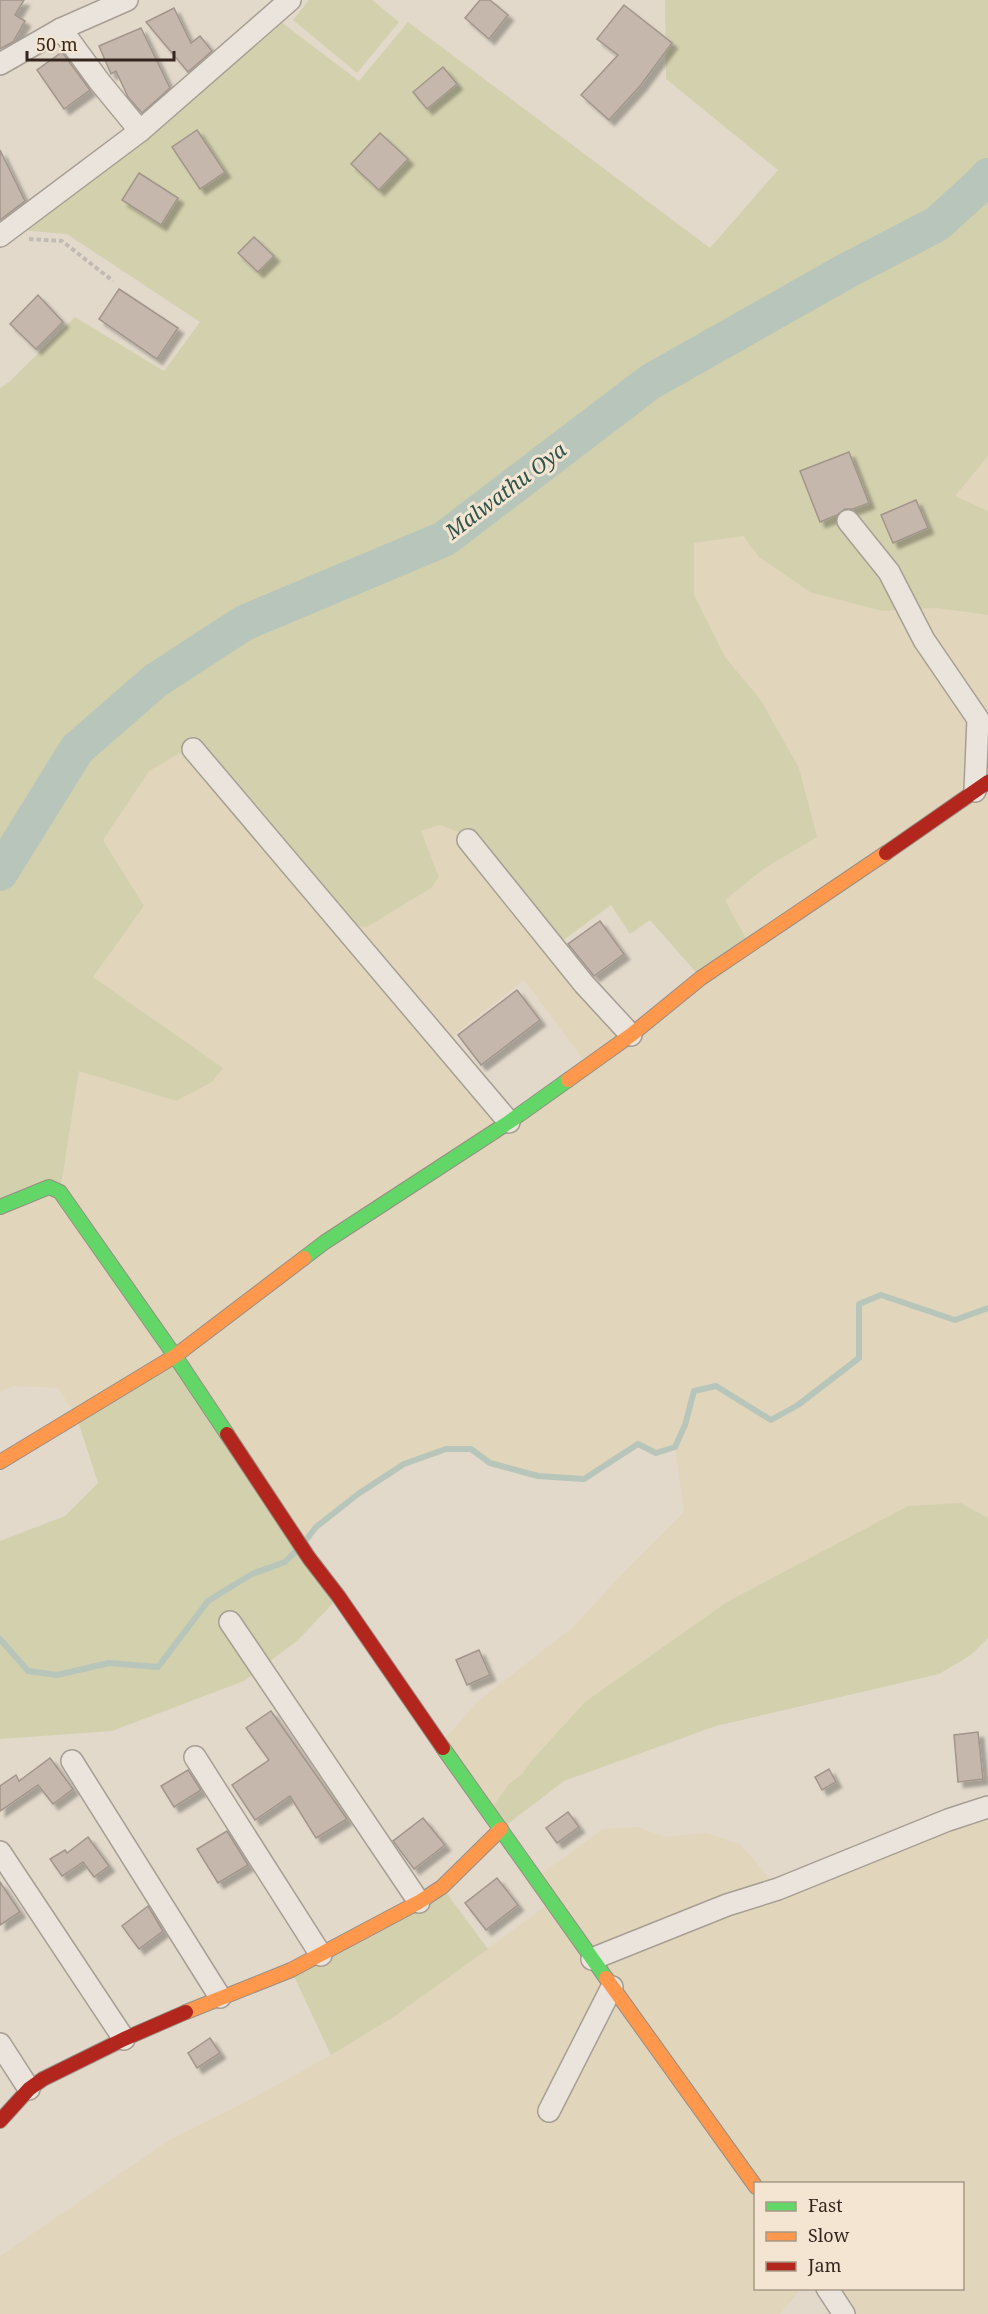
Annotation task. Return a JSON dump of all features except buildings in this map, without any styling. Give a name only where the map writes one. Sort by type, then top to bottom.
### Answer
[{"type":"street","points":[[0,64],[62,29],[127,0]]},
{"type":"street","points":[[10,237],[140,131],[290,0]]},
{"type":"street","points":[[62,29],[99,81],[140,131]]},
{"type":"street","points":[[0,1461],[175,1356],[325,1242],[509,1122],[631,1035],[701,978],[804,910],[982,786],[978,719],[924,640],[889,572],[848,521]]},
{"type":"street","points":[[193,748],[509,1122]]},
{"type":"street","points":[[468,840],[584,984],[631,1035]]},
{"type":"street","points":[[0,1207],[49,1186],[60,1192],[175,1356],[309,1558],[339,1597],[534,1879],[754,2184]]},
{"type":"street","points":[[230,1622],[420,1902]]},
{"type":"street","points":[[195,1757],[321,1955]]},
{"type":"street","points":[[72,1761],[220,1997]]},
{"type":"street","points":[[592,1959],[727,1905],[778,1889],[948,1820],[988,1807]]},
{"type":"street","points":[[0,2121],[29,2089],[44,2079],[124,2039],[220,1997],[291,1970],[420,1902],[442,1887],[501,1829]]},
{"type":"street","points":[[0,1852],[124,2039]]},
{"type":"street","points":[[549,2111],[612,1987]]},
{"type":"street","points":[[0,2044],[29,2089]]},
{"type":"street","points":[[828,2290],[844,2314]]},
{"type":"path","points":[[10,237],[62,241],[113,281]]},
{"type":"shaded area","points":[[309,0],[372,0],[399,22],[357,73],[293,20]]},
{"type":"shaded area","points":[[665,0],[988,0],[988,456],[955,496],[988,511],[988,615],[936,608],[882,611],[810,592],[759,557],[743,536],[694,543],[694,595],[725,657],[760,699],[799,768],[817,837],[765,868],[725,900],[749,944],[701,978],[650,920],[630,934],[611,905],[558,944],[469,836],[440,825],[421,831],[439,877],[431,888],[367,927],[351,926],[214,779],[180,753],[149,771],[103,840],[144,906],[93,977],[223,1068],[212,1082],[176,1101],[79,1071],[60,1192],[0,1207],[0,388],[9,382],[75,317],[164,371],[200,322],[67,234],[19,230],[281,22],[359,81],[408,22],[710,248],[778,170],[666,79]]},
{"type":"shaded area","points":[[988,456],[988,511],[955,496]]},
{"type":"shaded area","points":[[743,536],[759,557],[882,611],[936,608],[988,615],[988,1518],[961,1503],[585,1703],[522,1774],[508,1785],[489,1812],[441,1743],[477,1702],[572,1628],[684,1512],[675,1447],[656,1453],[638,1444],[584,1479],[538,1476],[490,1463],[471,1449],[446,1449],[404,1464],[358,1494],[316,1527],[301,1546],[76,1415],[58,1388],[13,1386],[0,1392],[0,1207],[60,1192],[79,1071],[176,1101],[153,1020],[92,977],[144,906],[103,840],[149,770],[180,753],[214,779],[351,926],[367,927],[431,888],[421,831],[440,825],[469,836],[631,1034],[748,944],[725,900],[765,868],[760,699],[725,657],[694,595],[694,542]],"holes":[[[524,980],[588,1066],[509,1122],[449,1044],[455,1034]]]},
{"type":"shaded area","points":[[175,1356],[339,1597],[298,1640],[244,1681],[112,1731],[0,1739],[0,1541],[65,1516],[98,1483],[76,1415]]},
{"type":"shaded area","points":[[961,1503],[988,1518],[988,1638],[971,1655],[939,1674],[716,1726],[564,1781],[501,1829],[489,1812],[508,1785],[522,1774],[585,1702],[727,1602],[908,1506]]},
{"type":"shaded area","points":[[988,1807],[988,2314],[844,2314],[828,2290],[964,2290],[964,2182],[754,2182],[754,2290],[800,2290],[780,2314],[0,2314],[0,2256],[169,2140],[238,2106],[331,2055],[392,2018],[551,1902],[534,1879],[603,1829],[639,1827],[664,1837],[706,1833],[740,1844],[779,1889]]},
{"type":"shaded area","points":[[442,1887],[488,1949],[392,2018],[331,2055],[291,1970]]},
{"type":"waterway","name":"Malwathu Oya","points":[[0,873],[77,749],[155,681],[244,623],[444,539],[650,382],[848,270],[937,224],[988,176]]},
{"type":"waterway","points":[[306,1540],[316,1527],[358,1494],[404,1464],[446,1449],[471,1449],[490,1463],[538,1476],[584,1479],[638,1444],[656,1453],[675,1447],[685,1425],[694,1391],[716,1386],[771,1420],[798,1405],[859,1358],[859,1304],[881,1295],[955,1320],[988,1308]]},
{"type":"waterway","points":[[0,1639],[28,1671],[57,1675],[109,1663],[158,1667],[208,1601],[252,1574],[285,1562],[295,1552]]},
{"type":"traffic: fast","points":[[304,1258],[509,1122],[568,1080]]},
{"type":"traffic: fast","points":[[0,1207],[49,1187],[60,1192],[227,1434]]},
{"type":"traffic: fast","points":[[443,1748],[606,1978]]},
{"type":"traffic: slow","points":[[568,1080],[631,1035],[701,978],[886,853]]},
{"type":"traffic: slow","points":[[0,1462],[175,1356],[304,1258]]},
{"type":"traffic: slow","points":[[186,2012],[291,1970],[419,1902],[442,1887],[501,1829]]},
{"type":"traffic: slow","points":[[606,1978],[754,2184]]},
{"type":"traffic: jam","points":[[886,853],[988,782]]},
{"type":"traffic: jam","points":[[227,1434],[309,1558],[339,1597],[443,1748]]},
{"type":"traffic: jam","points":[[0,2121],[29,2089],[43,2079],[124,2039],[186,2012]]}]
